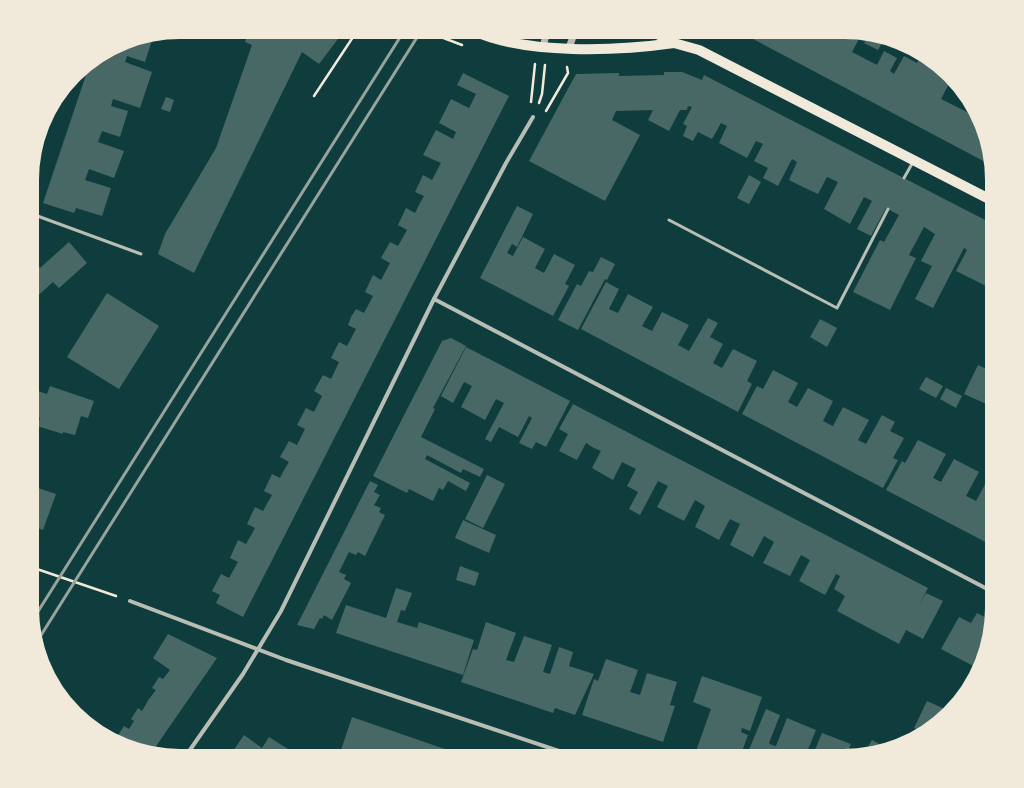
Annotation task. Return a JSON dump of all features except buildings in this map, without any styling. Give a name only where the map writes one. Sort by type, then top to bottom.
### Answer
[{"type":"main road","points":[[494,38],[505,42],[543,47],[568,48],[635,47],[674,42]]},
{"type":"main road","points":[[666,38],[699,50],[986,198]]},
{"type":"street","points":[[543,47],[545,38]]},
{"type":"street","points":[[568,48],[572,38]]},
{"type":"street","points":[[190,750],[243,674],[281,611],[434,299],[506,163],[534,117]]},
{"type":"street","points":[[434,299],[986,588]]},
{"type":"street","points":[[130,601],[286,660],[556,750]]},
{"type":"lane","points":[[904,178],[913,161]]},
{"type":"lane","points":[[669,220],[837,308],[888,209]]},
{"type":"lane","points":[[38,216],[142,254]]},
{"type":"path","points":[[314,96],[352,38]]},
{"type":"path","points":[[444,38],[460,44]]},
{"type":"path","points":[[546,58],[542,94],[534,117],[541,120],[568,73],[567,67]]},
{"type":"path","points":[[530,106],[535,72]]},
{"type":"path","points":[[38,569],[130,601]]},
{"type":"railway","points":[[38,611],[400,38]]},
{"type":"railway","points":[[41,635],[417,38]]}]
